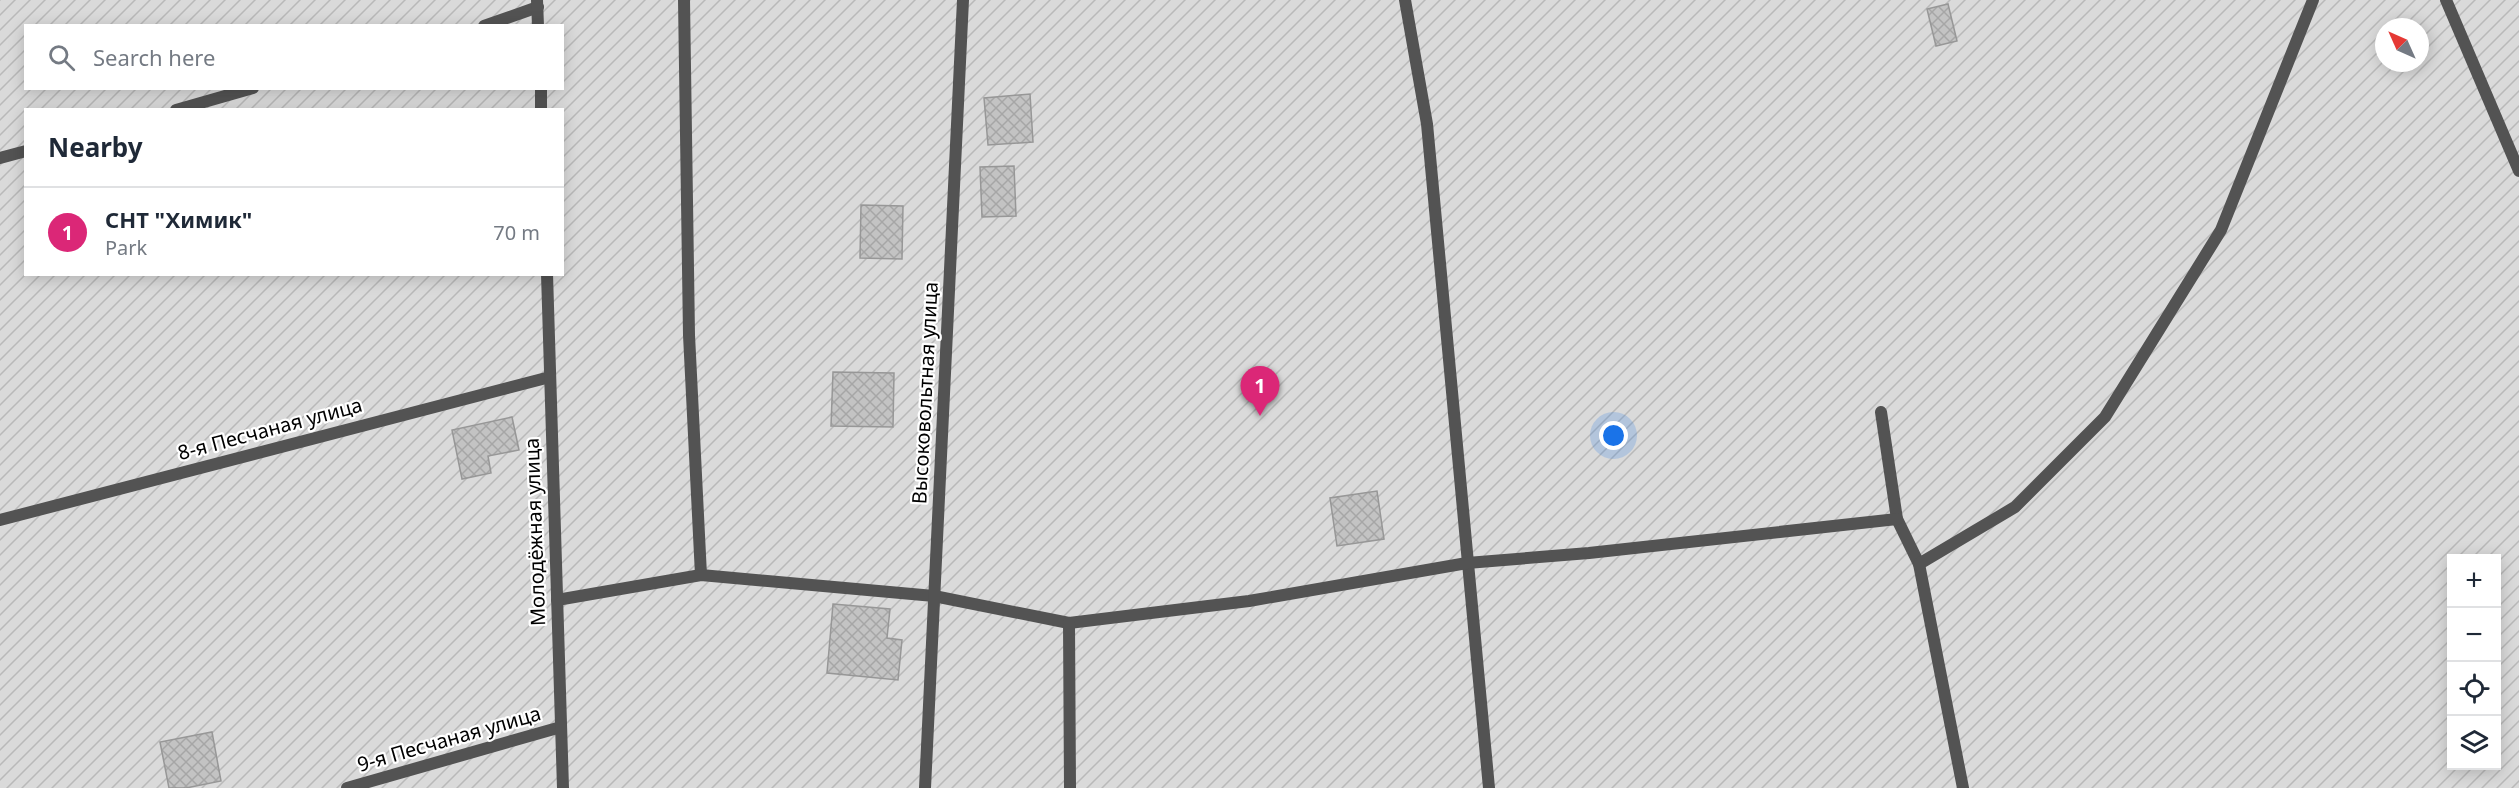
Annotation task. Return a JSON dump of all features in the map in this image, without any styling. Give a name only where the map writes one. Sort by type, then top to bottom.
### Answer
[{"type":"street","points":[[684,0],[689,335],[701,575]]},
{"type":"street","name":"Высоковольтная улица","points":[[925,788],[963,0]]},
{"type":"street","points":[[1405,0],[1427,124],[1489,788]]},
{"type":"street","points":[[1920,564],[2015,507],[2105,417],[2221,230],[2313,0]]},
{"type":"street","points":[[2446,0],[2519,171]]},
{"type":"street","points":[[489,24],[538,4],[538,24]]},
{"type":"street","points":[[183,108],[246,90]]},
{"type":"street","points":[[540,90],[541,108]]},
{"type":"street","points":[[0,158],[24,152]]},
{"type":"street","name":"Молодёжная улица","points":[[547,276],[563,788]]},
{"type":"street","name":"8-я Песчаная улица","points":[[0,520],[550,377]]},
{"type":"street","points":[[1881,412],[1897,519],[1920,564],[1963,788]]},
{"type":"street","points":[[557,600],[701,575],[934,596],[1069,623],[1249,601],[1467,563],[1589,554],[1897,519]]},
{"type":"street","points":[[1069,623],[1070,788]]},
{"type":"street","name":"9-я Песчаная улица","points":[[347,788],[561,727]]},
{"type":"shaded area","points":[[0,0],[2519,0],[2519,788],[0,788]]},
{"type":"building","points":[[1948,4],[1957,41],[1936,46],[1927,9]]},
{"type":"building","points":[[1030,94],[1033,142],[988,145],[984,98]]},
{"type":"building","points":[[1014,166],[1016,216],[982,217],[980,167]]},
{"type":"building","points":[[861,205],[903,206],[902,259],[860,258]]},
{"type":"building","points":[[833,372],[894,373],[893,427],[831,426]]},
{"type":"building","points":[[512,417],[519,450],[488,456],[491,473],[462,479],[452,430]]},
{"type":"building","points":[[1377,491],[1384,539],[1337,546],[1330,498]]},
{"type":"building","points":[[833,604],[890,609],[887,638],[902,640],[898,680],[827,673]]},
{"type":"building","points":[[212,732],[221,781],[186,788],[169,788],[160,742]]},
{"type":"place","name":"СНТ \"Химик\"","points":[[1260,416]]}]
